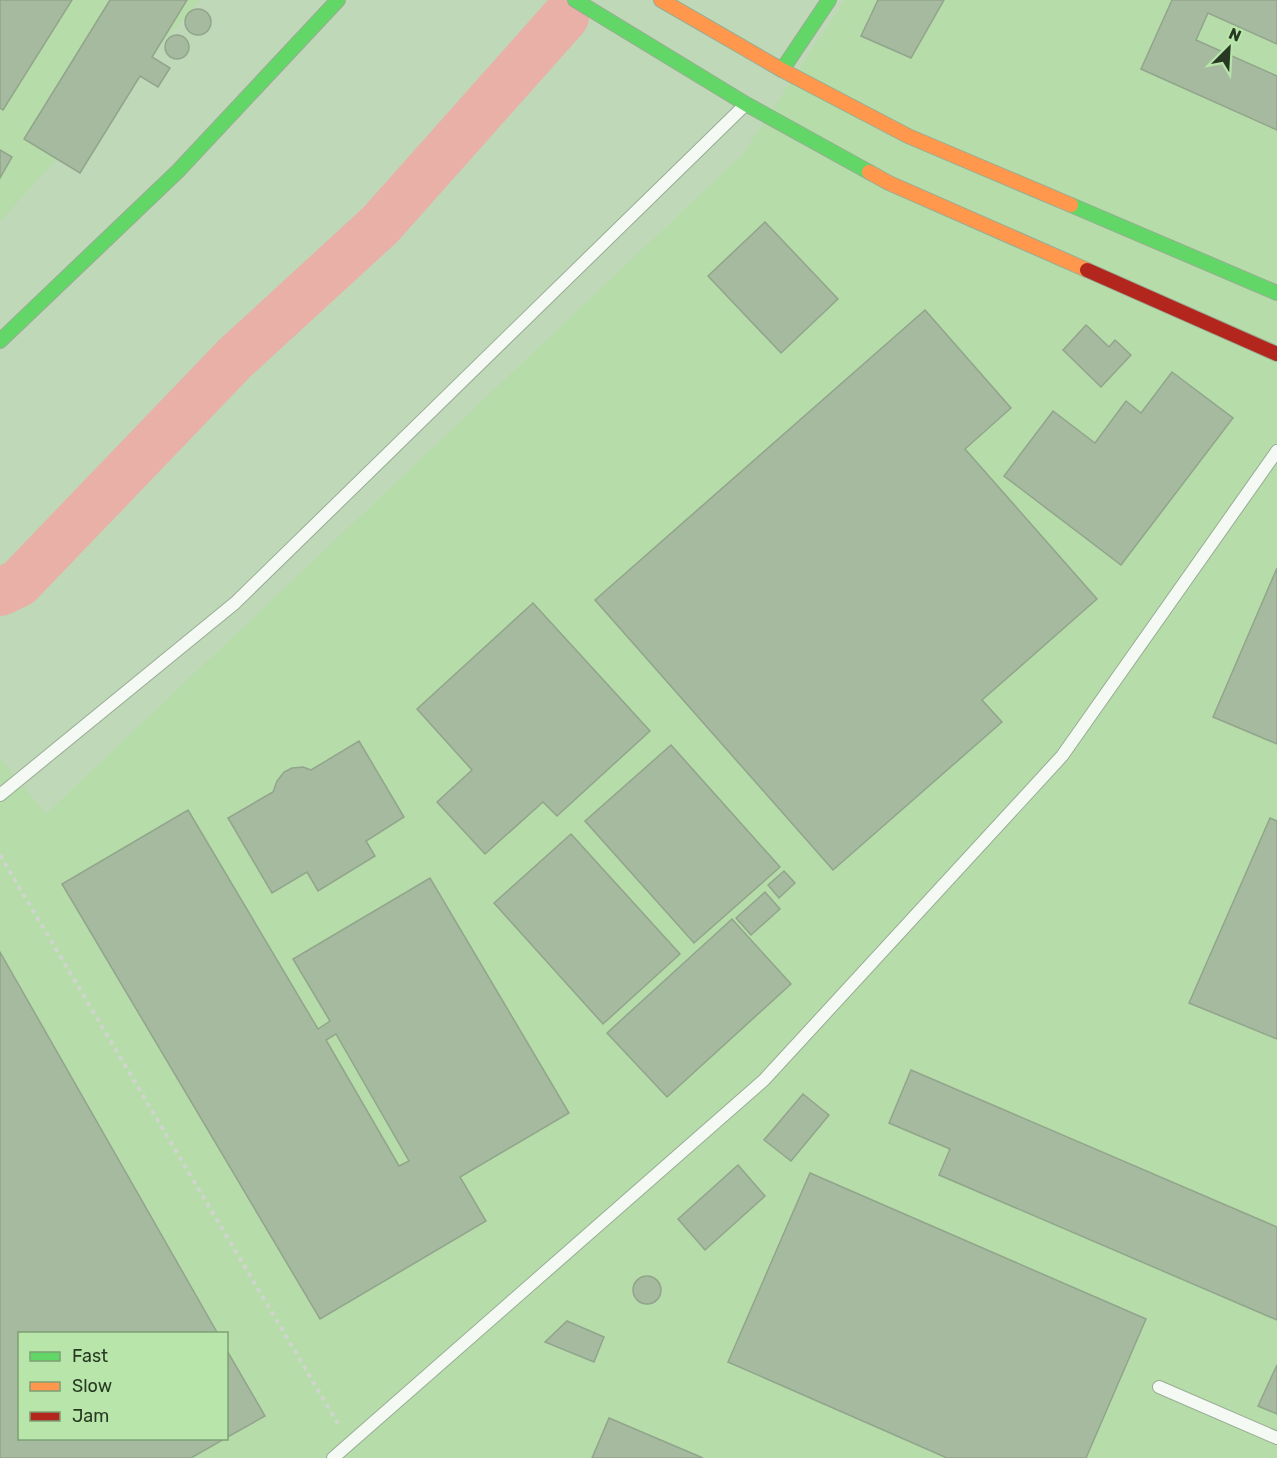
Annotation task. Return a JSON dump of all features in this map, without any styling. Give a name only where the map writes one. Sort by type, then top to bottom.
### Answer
[{"type":"street","points":[[0,341],[178,171],[338,0]]},
{"type":"street","points":[[575,0],[746,104],[889,183],[1277,354]]},
{"type":"street","points":[[660,0],[782,70],[908,136],[1277,293]]},
{"type":"street","points":[[782,70],[830,0]]},
{"type":"lane","points":[[0,795],[235,603],[746,104]]},
{"type":"lane","points":[[333,1458],[764,1080],[1062,756],[1277,451]]},
{"type":"lane","points":[[1159,1387],[1277,1438]]},
{"type":"path","points":[[0,855],[350,1443]]},
{"type":"shaded area","points":[[0,0],[201,0],[0,221]]},
{"type":"shaded area","points":[[845,0],[1277,0],[1277,1458],[0,1458],[0,758],[46,814],[742,155]]},
{"type":"building","points":[[0,0],[72,0],[3,110],[0,108]]},
{"type":"building","points":[[110,0],[187,0],[152,57],[170,68],[158,87],[140,76],[80,173],[24,139]]},
{"type":"building","points":[[878,0],[944,0],[911,58],[861,36]]},
{"type":"building","points":[[1172,0],[1277,0],[1277,44],[1208,13],[1196,40],[1277,76],[1277,130],[1141,69]]},
{"type":"building","points":[[198,9],[207,13],[211,22],[207,31],[198,35],[189,31],[185,22],[189,13]]},
{"type":"building","points":[[177,35],[182,36],[188,42],[188,52],[182,58],[177,59],[172,58],[166,52],[165,47],[166,42],[172,36]]},
{"type":"building","points":[[0,150],[12,157],[0,178]]},
{"type":"building","points":[[765,222],[838,299],[781,353],[708,276]]},
{"type":"building","points":[[925,310],[1011,408],[965,449],[1097,599],[982,700],[1002,722],[833,870],[595,600]]},
{"type":"building","points":[[1086,325],[1109,347],[1115,340],[1131,355],[1101,387],[1063,350]]},
{"type":"building","points":[[1172,372],[1233,418],[1121,565],[1004,476],[1053,411],[1095,443],[1126,401],[1141,413]]},
{"type":"building","points":[[1277,568],[1277,744],[1213,717]]},
{"type":"building","points":[[533,603],[650,731],[557,816],[543,802],[485,854],[437,802],[472,770],[417,709]]},
{"type":"building","points":[[359,741],[404,817],[366,841],[375,856],[318,891],[307,872],[272,893],[228,818],[273,792],[284,772],[292,768],[303,767],[311,770]]},
{"type":"building","points":[[671,745],[780,867],[694,943],[585,821]]},
{"type":"building","points":[[188,810],[318,1029],[330,1021],[293,959],[430,878],[569,1113],[460,1177],[486,1221],[320,1319],[62,884]],"holes":[[[336,1034],[409,1161],[399,1166],[326,1040]]]},
{"type":"building","points":[[1270,818],[1277,821],[1277,1039],[1189,1003]]},
{"type":"building","points":[[571,834],[680,954],[603,1024],[494,903]]},
{"type":"building","points":[[784,871],[795,883],[779,898],[768,885]]},
{"type":"building","points":[[765,892],[780,909],[751,935],[736,918]]},
{"type":"building","points":[[732,919],[791,984],[667,1097],[607,1033]]},
{"type":"building","points":[[0,952],[217,1332],[18,1332],[18,1440],[222,1440],[191,1458],[0,1458]]},
{"type":"building","points":[[911,1070],[1277,1227],[1277,1320],[939,1175],[950,1149],[889,1123]]},
{"type":"building","points":[[803,1094],[829,1115],[791,1161],[764,1140]]},
{"type":"building","points":[[738,1165],[765,1196],[705,1250],[678,1219]]},
{"type":"building","points":[[810,1173],[1146,1319],[1086,1458],[947,1458],[728,1362]]},
{"type":"building","points":[[647,1276],[657,1280],[661,1290],[657,1300],[647,1304],[637,1300],[633,1290],[637,1280]]},
{"type":"building","points":[[567,1321],[604,1337],[594,1362],[545,1342]]},
{"type":"building","points":[[228,1352],[265,1416],[228,1437]]},
{"type":"building","points":[[1277,1365],[1277,1414],[1258,1406]]},
{"type":"building","points":[[609,1418],[703,1458],[592,1458]]},
{"type":"waterway","points":[[0,592],[19,583],[235,358],[380,225],[565,17]]},
{"type":"traffic: fast","points":[[0,341],[178,171],[338,0]]},
{"type":"traffic: fast","points":[[575,0],[746,104],[869,172]]},
{"type":"traffic: fast","points":[[782,70],[829,0]]},
{"type":"traffic: fast","points":[[1071,205],[1277,293]]},
{"type":"traffic: slow","points":[[661,0],[782,70],[908,136],[1071,205]]},
{"type":"traffic: slow","points":[[869,172],[889,183],[1087,270]]},
{"type":"traffic: jam","points":[[1087,270],[1277,354]]}]
